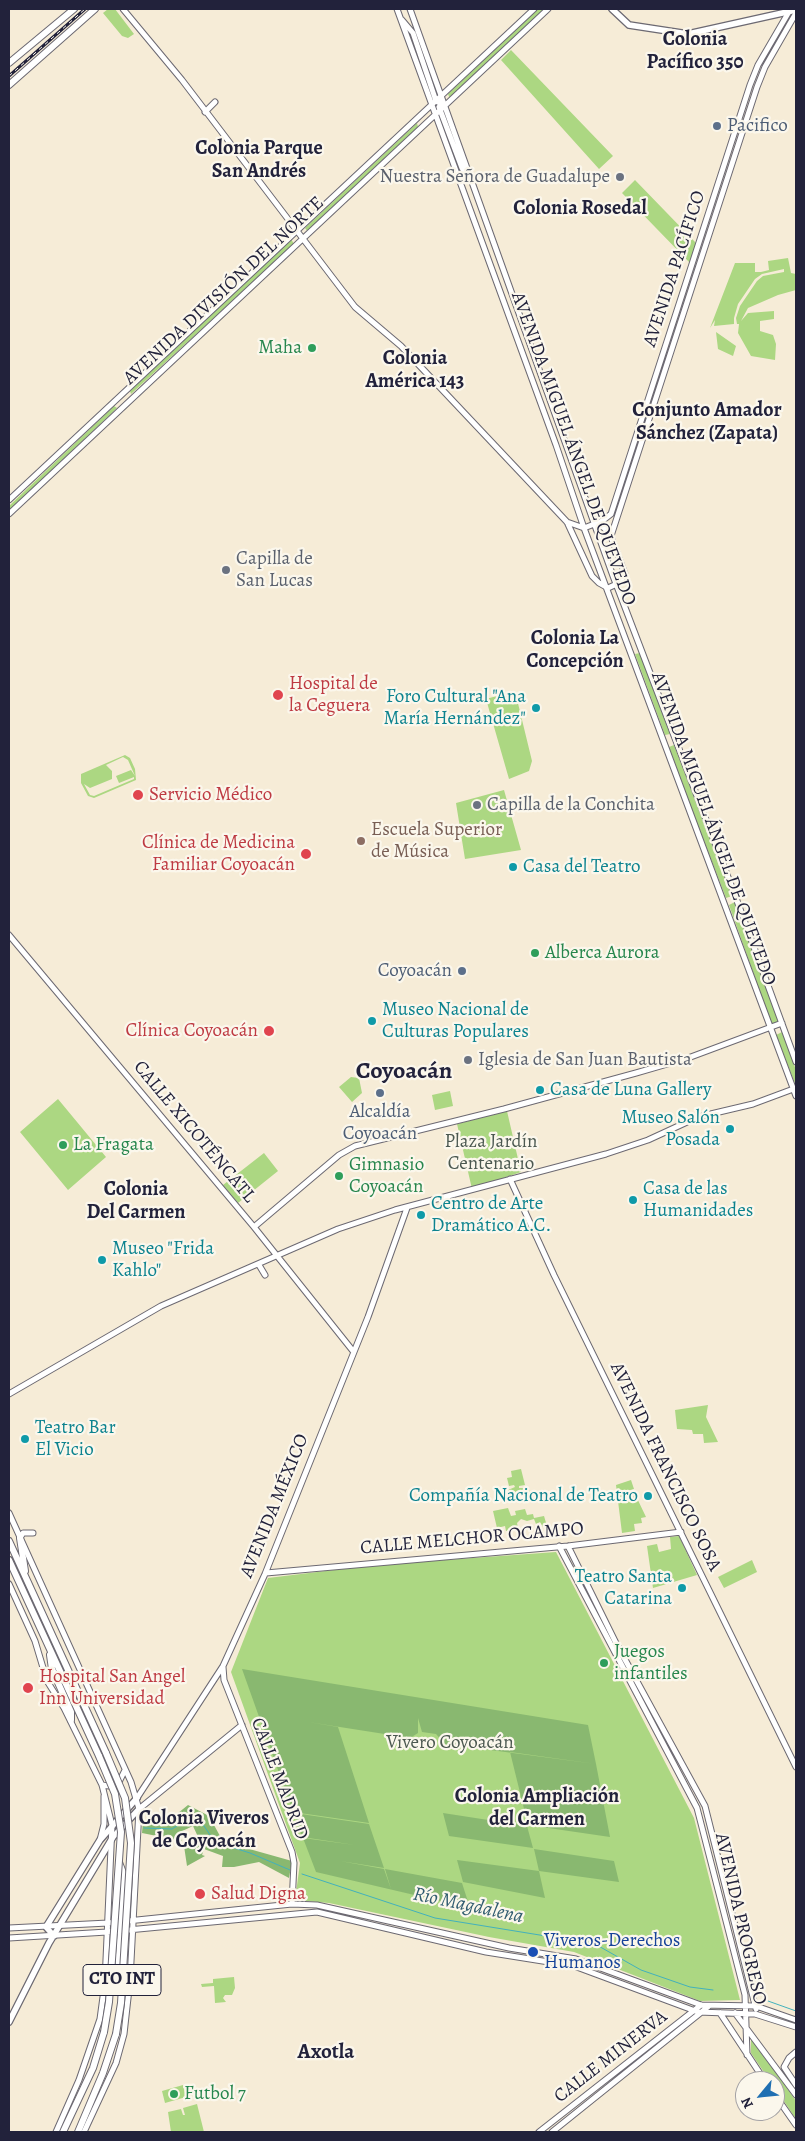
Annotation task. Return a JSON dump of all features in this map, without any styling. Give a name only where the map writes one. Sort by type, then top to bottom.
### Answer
[{"type":"highway","points":[[9,63],[62,17],[74,9]]},
{"type":"highway","points":[[9,85],[95,9]]},
{"type":"highway","points":[[20,1538],[28,1582]]},
{"type":"highway","name":"CTO INT","points":[[9,1541],[106,1753],[122,1791],[130,1821],[131,1856],[123,1927],[104,2032],[93,2068],[63,2132]]},
{"type":"highway","name":"CTO INT","points":[[9,1560],[99,1756],[115,1794],[120,1823],[123,1927],[121,2003],[116,2034],[103,2073],[78,2132]]},
{"type":"highway","points":[[48,1647],[52,1669],[72,1712],[71,1720]]},
{"type":"main road","points":[[612,9],[623,21],[634,26],[688,34],[789,11],[796,12]]},
{"type":"main road","points":[[54,1936],[46,1926],[100,1840],[137,1798]]},
{"type":"main road","points":[[9,2022],[59,1926],[113,1837],[139,1809]]},
{"type":"street","points":[[62,17],[68,9]]},
{"type":"street","points":[[124,9],[206,112],[355,307],[401,346],[567,522],[578,542],[592,576],[608,588],[616,585]]},
{"type":"street","name":"AVENIDA MIGUEL ÁNGEL DE QUEVEDO","points":[[397,9],[556,444],[584,528],[608,588],[770,1028],[795,1089],[796,1096]]},
{"type":"street","name":"AVENIDA MIGUEL ÁNGEL DE QUEVEDO","points":[[410,9],[594,525],[796,1062]]},
{"type":"street","name":"AVENIDA DIVISIÓN DEL NORTE","points":[[9,500],[534,9]]},
{"type":"street","name":"AVENIDA DIVISIÓN DEL NORTE","points":[[9,514],[126,402],[303,240],[548,9]]},
{"type":"street","name":"AVENIDA PACÍFICO","points":[[584,528],[594,525],[611,514],[758,65],[789,11]]},
{"type":"street","name":"AVENIDA PACÍFICO","points":[[611,536],[749,111],[765,67],[796,12]]},
{"type":"street","points":[[400,18],[413,33],[436,101],[445,106]]},
{"type":"street","points":[[206,112],[215,102]]},
{"type":"street","points":[[432,105],[437,106],[440,110],[463,170],[473,184]]},
{"type":"street","points":[[743,108],[749,111]]},
{"type":"street","points":[[582,522],[592,518]]},
{"type":"street","points":[[567,522],[584,528],[580,533],[578,542]]},
{"type":"street","name":"AVENIDA MIGUEL ÁNGEL DE QUEVEDO","points":[[594,525],[605,528],[611,536],[625,574],[616,585]]},
{"type":"street","name":"CALLE XICOTÉNCATL","points":[[9,935],[254,1227],[276,1257],[353,1351]]},
{"type":"street","points":[[254,1227],[339,1155],[355,1146],[395,1134],[496,1112],[620,1078],[688,1058],[782,1023]]},
{"type":"street","points":[[9,1394],[161,1306],[338,1229],[510,1179],[606,1154],[648,1140],[698,1117],[753,1104],[795,1089]]},
{"type":"street","name":"AVENIDA FRANCISCO SOSA","points":[[510,1179],[554,1275],[796,1767]]},
{"type":"street","name":"AVENIDA MÉXICO","points":[[137,1798],[223,1666],[266,1574],[410,1207]]},
{"type":"street","points":[[259,1264],[265,1275]]},
{"type":"street","name":"CTO INT","points":[[9,1513],[125,1769],[137,1798],[139,1809],[133,1921],[123,1927],[129,1986],[124,2034],[120,2050],[84,2132]]},
{"type":"street","name":"CALLE MELCHOR OCAMPO","points":[[266,1574],[568,1546],[681,1532]]},
{"type":"street","points":[[20,1538],[24,1533],[33,1533]]},
{"type":"street","name":"AVENIDA PROGRESO","points":[[557,1546],[689,1793],[701,1819],[747,2005],[747,2054]]},
{"type":"street","name":"AVENIDA PROGRESO","points":[[568,1546],[616,1643],[705,1806],[756,2006],[755,2014]]},
{"type":"street","name":"CTO INT","points":[[9,1584],[35,1641],[48,1681],[71,1720],[103,1787],[113,1837],[105,1982],[100,2019],[94,2039],[56,2132]]},
{"type":"street","name":"CALLE MADRID","points":[[223,1666],[224,1680],[294,1862],[292,1904]]},
{"type":"street","points":[[139,1809],[242,1725]]},
{"type":"street","points":[[100,1840],[104,1824],[103,1787],[119,1782],[124,1777],[125,1769]]},
{"type":"street","points":[[689,1793],[695,1788]]},
{"type":"street","points":[[112,1857],[119,1861],[124,1872],[123,1927],[117,1977]]},
{"type":"street","points":[[722,1902],[729,1900]]},
{"type":"street","points":[[9,1938],[108,1932],[133,1921],[292,1904],[317,1905],[509,1948],[576,1959],[702,2005],[756,2006],[796,2020]]},
{"type":"street","points":[[9,1928],[108,1923],[123,1927],[317,1912],[486,1952],[574,1966],[694,2011],[703,2013],[735,2012],[755,2014],[796,2027]]},
{"type":"street","points":[[390,1930],[391,1922]]},
{"type":"street","points":[[105,1982],[117,1977],[124,1980],[129,1986]]},
{"type":"street","name":"CALLE MINERVA","points":[[539,2132],[702,2005]]},
{"type":"street","name":"CALLE MINERVA","points":[[552,2132],[703,2013],[709,2006]]},
{"type":"street","points":[[735,2012],[796,2095]]},
{"type":"street","points":[[720,2013],[759,2071]]},
{"type":"street","points":[[671,2028],[676,2030],[676,2034]]},
{"type":"street","points":[[796,2052],[789,2058],[784,2067],[796,2085]]},
{"type":"street","points":[[785,2109],[796,2125]]},
{"type":"green space","points":[[108,9],[115,9],[134,34],[128,38],[122,36],[103,13]]},
{"type":"green space","points":[[538,9],[545,9],[450,99],[448,94]]},
{"type":"green space","points":[[511,50],[613,156],[599,169],[501,60]]},
{"type":"green space","points":[[417,123],[418,127],[308,232],[305,228]]},
{"type":"green space","points":[[635,180],[696,243],[690,263],[622,193]]},
{"type":"green space","points":[[291,239],[294,244],[131,394],[130,391]]},
{"type":"green space","points":[[788,258],[791,273],[796,274],[796,290],[778,295],[748,308],[741,321],[748,313],[774,311],[774,319],[760,321],[760,331],[773,335],[776,344],[775,360],[751,356],[738,333],[739,324],[737,324],[736,318],[740,306],[757,281],[763,276],[784,272],[784,269],[762,274],[755,279],[738,304],[734,324],[714,326],[715,320],[710,328],[735,263],[755,263],[755,272],[761,272],[769,270],[768,261]]},
{"type":"green space","points":[[716,332],[736,346],[733,356],[718,349]]},
{"type":"green space","points":[[114,406],[117,408],[9,511],[9,506]]},
{"type":"green space","points":[[640,653],[670,734],[665,735],[635,654]]},
{"type":"green space","points":[[515,691],[532,761],[529,771],[509,779],[486,699]]},
{"type":"green space","points":[[674,745],[732,896],[726,898],[699,828],[669,747]]},
{"type":"green space","points":[[125,755],[130,758],[135,769],[136,780],[94,798],[88,796],[81,783],[81,774]],"holes":[[[123,757],[128,760],[135,776],[131,770],[116,776],[119,783],[134,777],[134,779],[94,796],[90,795],[84,784],[90,788],[112,779],[112,771],[106,765]]]},
{"type":"green space","points":[[504,790],[521,850],[465,859],[456,803]]},
{"type":"green space","points":[[735,902],[779,1022],[772,1025],[729,905]]},
{"type":"green space","points":[[782,1032],[796,1070],[796,1086],[776,1035]]},
{"type":"green space","points":[[351,1077],[359,1078],[362,1093],[352,1102],[339,1087]]},
{"type":"green space","points":[[450,1091],[453,1106],[435,1110],[432,1095]]},
{"type":"green space","name":"La Fragata","points":[[58,1099],[106,1157],[68,1190],[20,1132]]},
{"type":"green space","name":"Plaza Jardín Centenario","points":[[507,1111],[521,1172],[472,1189],[457,1124]]},
{"type":"green space","points":[[264,1153],[278,1171],[238,1203],[223,1185]]},
{"type":"green space","points":[[708,1405],[706,1417],[718,1442],[704,1443],[703,1434],[693,1434],[692,1430],[677,1429],[675,1410]]},
{"type":"green space","points":[[521,1469],[525,1485],[519,1486],[519,1488],[523,1488],[524,1491],[529,1490],[530,1493],[510,1498],[508,1490],[515,1487],[514,1485],[509,1486],[507,1478],[512,1477],[511,1471]]},
{"type":"green space","points":[[631,1480],[634,1489],[623,1492],[624,1496],[635,1494],[646,1517],[641,1518],[642,1523],[634,1524],[635,1531],[622,1533],[616,1485]]},
{"type":"green space","points":[[508,1508],[511,1516],[516,1515],[515,1511],[525,1509],[527,1515],[533,1514],[534,1518],[544,1516],[547,1526],[543,1527],[540,1522],[536,1524],[534,1519],[527,1521],[521,1519],[517,1523],[518,1528],[506,1531],[505,1526],[497,1528],[493,1511]]},
{"type":"green space","points":[[679,1536],[697,1575],[653,1588],[647,1546],[657,1544],[659,1552],[671,1549],[670,1537]]},
{"type":"green space","name":"Vivero Coyoacán","points":[[556,1552],[694,1818],[740,2000],[700,2001],[574,1952],[489,1937],[329,1903],[295,1900],[300,1863],[231,1672],[268,1578],[375,1565]]},
{"type":"green space","points":[[752,1560],[757,1572],[724,1588],[718,1577]]},
{"type":"green space","points":[[242,1669],[588,1725],[596,1764],[445,1744],[436,1734],[422,1732],[418,1718],[418,1733],[410,1738],[308,1722],[338,1727],[369,1823],[293,1812]]},
{"type":"green space","points":[[510,1752],[596,1764],[610,1837],[528,1825]]},
{"type":"green space","points":[[188,1805],[209,1816],[220,1836],[228,1843],[292,1861],[289,1878],[259,1862],[234,1867],[222,1867],[223,1856],[204,1849],[202,1855],[205,1856],[187,1866],[184,1846],[199,1839],[193,1826],[178,1833],[182,1841],[142,1833],[143,1821],[167,1822]]},
{"type":"green space","points":[[294,1813],[369,1824],[384,1868],[340,1861],[384,1869],[391,1889],[385,1869],[462,1883],[470,1908],[316,1872],[303,1838],[355,1845],[302,1837]]},
{"type":"green space","points":[[443,1813],[527,1826],[533,1848],[449,1836]]},
{"type":"green space","points":[[534,1849],[614,1861],[619,1882],[539,1871]]},
{"type":"green space","points":[[457,1860],[539,1871],[545,1898],[463,1882]]},
{"type":"green space","points":[[234,1977],[235,1988],[232,1995],[225,1995],[223,1998],[226,2002],[215,2003],[214,1986],[202,1987],[201,1984],[213,1983],[213,1979]]},
{"type":"green space","points":[[751,2037],[775,2071],[763,2071],[751,2053]]},
{"type":"green space","name":"Futbol 7","points":[[183,2085],[186,2097],[165,2103],[162,2091]]},
{"type":"green space","points":[[785,2085],[796,2101],[796,2119],[785,2103]]},
{"type":"green space","points":[[197,2104],[204,2132],[171,2132],[168,2112],[181,2109],[183,2115],[185,2115],[183,2108]]},
{"type":"waterway","name":"Río Magdalena","points":[[144,1828],[172,1829],[188,1819],[194,1818],[204,1826],[215,1842],[250,1853],[290,1870]]},
{"type":"waterway","name":"Río Magdalena","points":[[302,1874],[435,1918],[595,1944],[641,1970],[690,1987],[713,1990]]},
{"type":"waterway","name":"Río Magdalena","points":[[768,2001],[796,2011]]},
{"type":"railway","points":[[9,76],[85,9]]},
{"type":"place","name":"Pacifico","points":[[717,126]]},
{"type":"place","name":"Nuestra Señora de Guadalupe","points":[[620,177]]},
{"type":"place","name":"Maha","points":[[312,348]]},
{"type":"place","name":"Capilla de San Lucas","points":[[226,570]]},
{"type":"place","name":"Hospital de la Ceguera","points":[[278,695]]},
{"type":"place","name":"Foro Cultural \"Ana María Hernández\"","points":[[536,708]]},
{"type":"place","name":"Servicio Médico","points":[[138,795]]},
{"type":"place","name":"Capilla de la Conchita","points":[[477,805]]},
{"type":"place","name":"Escuela Superior de Música","points":[[361,841]]},
{"type":"place","name":"Clínica de Medicina Familiar Coyoacán","points":[[306,854]]},
{"type":"place","name":"Casa del Teatro","points":[[513,867]]},
{"type":"place","name":"Alberca Aurora","points":[[535,953]]},
{"type":"place","name":"Coyoacán","points":[[462,971]]},
{"type":"place","name":"Museo Nacional de Culturas Populares","points":[[372,1021]]},
{"type":"place","name":"Clínica Coyoacán","points":[[269,1031]]},
{"type":"place","name":"Iglesia de San Juan Bautista","points":[[468,1060]]},
{"type":"place","name":"Casa de Luna Gallery","points":[[540,1090]]},
{"type":"place","name":"Alcaldía Coyoacán","points":[[380,1093]]},
{"type":"place","name":"Museo Salón Posada","points":[[730,1129]]},
{"type":"place","name":"La Fragata","points":[[63,1145]]},
{"type":"place","name":"Gimnasio Coyoacán","points":[[339,1176]]},
{"type":"place","name":"Casa de las Humanidades","points":[[633,1200]]},
{"type":"place","name":"Centro de Arte Dramático A.C.","points":[[421,1215]]},
{"type":"place","name":"Museo \"Frida Kahlo\"","points":[[102,1260]]},
{"type":"place","name":"Teatro Bar El Vicio","points":[[25,1439]]},
{"type":"place","name":"Compañía Nacional de Teatro","points":[[648,1496]]},
{"type":"place","name":"Teatro Santa Catarina","points":[[682,1588]]},
{"type":"place","name":"Juegos infantiles","points":[[604,1663]]},
{"type":"place","name":"Hospital San Angel Inn Universidad","points":[[28,1688]]},
{"type":"place","name":"Salud Digna","points":[[200,1894]]},
{"type":"place","name":"Viveros-Derechos Humanos","points":[[533,1952]]},
{"type":"place","name":"Futbol 7","points":[[174,2094]]},
{"type":"district","name":"Colonia Pacífico 350","points":[[695,52]]},
{"type":"district","name":"Colonia Parque San Andrés","points":[[259,160]]},
{"type":"district","name":"Colonia Rosedal","points":[[580,209]]},
{"type":"district","name":"Colonia América 143","points":[[415,370]]},
{"type":"district","name":"Conjunto Amador Sánchez (Zapata)","points":[[707,422]]},
{"type":"district","name":"Colonia La Concepción","points":[[575,650]]},
{"type":"district","name":"Coyoacán","points":[[404,1072]]},
{"type":"district","name":"Colonia Del Carmen","points":[[136,1202]]},
{"type":"district","name":"Colonia Ampliación del Carmen","points":[[537,1808]]},
{"type":"district","name":"Colonia Viveros de Coyoacán","points":[[204,1830]]},
{"type":"district","name":"Axotla","points":[[326,2053]]}]
